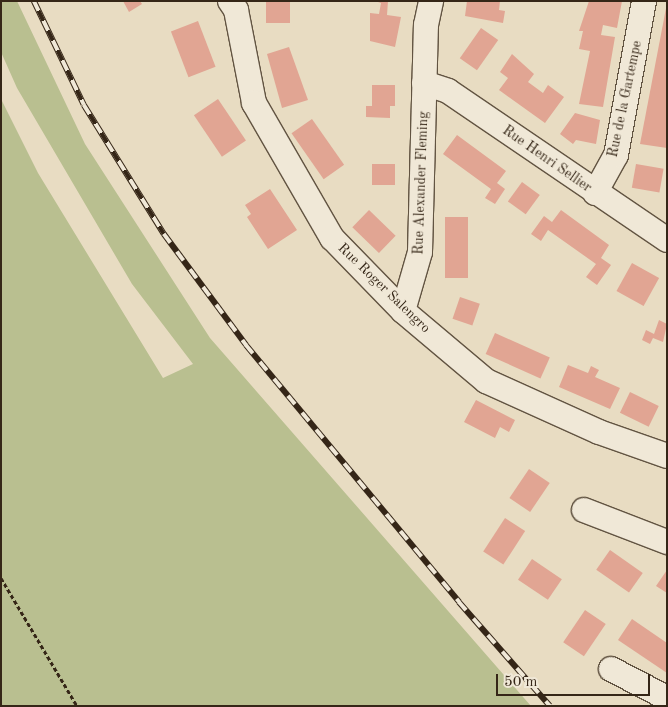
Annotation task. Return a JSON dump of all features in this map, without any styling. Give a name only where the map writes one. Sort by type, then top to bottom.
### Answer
[{"type":"street","name":"Rue Alexander Fleming","points":[[403,311],[420,252],[426,25],[431,1]]},
{"type":"street","name":"Rue de la Gartempe","points":[[595,192],[616,155],[644,1]]},
{"type":"street","name":"Rue Roger Salengro","points":[[234,4],[254,103],[288,166],[332,238],[403,311],[486,381],[599,432],[667,456]]},
{"type":"street","name":"Rue Henri Sellier","points":[[424,83],[448,91],[667,240]]},
{"type":"street","points":[[584,510],[667,542]]},
{"type":"street","points":[[611,669],[667,698]]},
{"type":"path","points":[[1,578],[77,706]]},
{"type":"green space","points":[[1,1],[17,1],[85,144],[210,338],[531,706],[1,706],[1,99],[38,173],[163,378],[193,364],[132,284],[17,88],[1,52]]},
{"type":"building","points":[[123,1],[140,1],[142,4],[129,12]]},
{"type":"building","points":[[266,1],[290,1],[290,23],[266,23]]},
{"type":"building","points":[[375,1],[388,1],[387,15],[401,17],[395,47],[370,41],[370,13],[379,14],[381,3]]},
{"type":"building","points":[[467,1],[500,1],[499,10],[505,11],[503,23],[465,16]]},
{"type":"building","points":[[589,1],[622,1],[617,28],[603,25],[601,35],[615,37],[603,107],[579,104],[590,51],[579,49],[583,31],[579,31]]},
{"type":"building","points":[[667,3],[667,148],[640,144]]},
{"type":"building","points":[[198,21],[216,67],[188,77],[171,31]]},
{"type":"building","points":[[481,28],[498,40],[477,70],[460,58]]},
{"type":"building","points":[[289,47],[308,100],[282,108],[267,54]]},
{"type":"building","points":[[512,54],[534,74],[528,82],[543,93],[548,85],[564,97],[545,123],[499,90],[508,78],[500,72]]},
{"type":"building","points":[[372,85],[395,85],[395,106],[390,106],[390,118],[366,117],[366,106],[372,106]]},
{"type":"building","points":[[218,99],[246,140],[222,157],[194,115]]},
{"type":"building","points":[[575,113],[600,120],[596,144],[576,140],[573,144],[560,134]]},
{"type":"building","points":[[312,119],[344,165],[324,179],[292,133]]},
{"type":"building","points":[[457,135],[506,171],[497,183],[505,189],[495,204],[485,198],[491,189],[443,154]]},
{"type":"building","points":[[372,164],[395,164],[395,185],[372,185]]},
{"type":"building","points":[[636,164],[664,169],[659,192],[632,188]]},
{"type":"building","points":[[522,182],[540,195],[526,214],[508,201]]},
{"type":"building","points":[[270,189],[297,230],[268,249],[247,217],[251,214],[245,205]]},
{"type":"building","points":[[369,210],[396,236],[379,253],[352,227]]},
{"type":"building","points":[[561,210],[609,245],[601,258],[611,265],[597,285],[586,277],[596,264],[548,230],[541,241],[531,234],[544,216],[552,222]]},
{"type":"building","points":[[445,217],[468,217],[468,278],[445,278]]},
{"type":"building","points":[[632,263],[659,278],[644,306],[616,291]]},
{"type":"building","points":[[460,297],[480,304],[472,326],[453,319]]},
{"type":"building","points":[[659,320],[667,324],[663,342],[653,338],[650,344],[642,340],[646,330],[654,334]]},
{"type":"building","points":[[495,333],[550,357],[540,378],[486,354]]},
{"type":"building","points":[[568,365],[588,373],[591,366],[599,370],[595,377],[620,388],[610,409],[559,387]]},
{"type":"building","points":[[630,392],[659,406],[649,427],[620,413]]},
{"type":"building","points":[[476,400],[515,420],[509,432],[500,427],[495,438],[464,422]]},
{"type":"building","points":[[529,469],[550,483],[530,512],[509,498]]},
{"type":"building","points":[[505,518],[525,531],[503,565],[483,552]]},
{"type":"building","points":[[610,550],[643,573],[629,593],[596,570]]},
{"type":"building","points":[[532,559],[562,579],[548,600],[518,580]]},
{"type":"building","points":[[667,570],[667,593],[656,586]]},
{"type":"building","points":[[585,610],[606,624],[584,656],[563,642]]},
{"type":"building","points":[[632,619],[667,643],[667,673],[618,640]]},
{"type":"railway","points":[[34,1],[84,105],[164,234],[246,345],[459,602],[550,706]]}]
